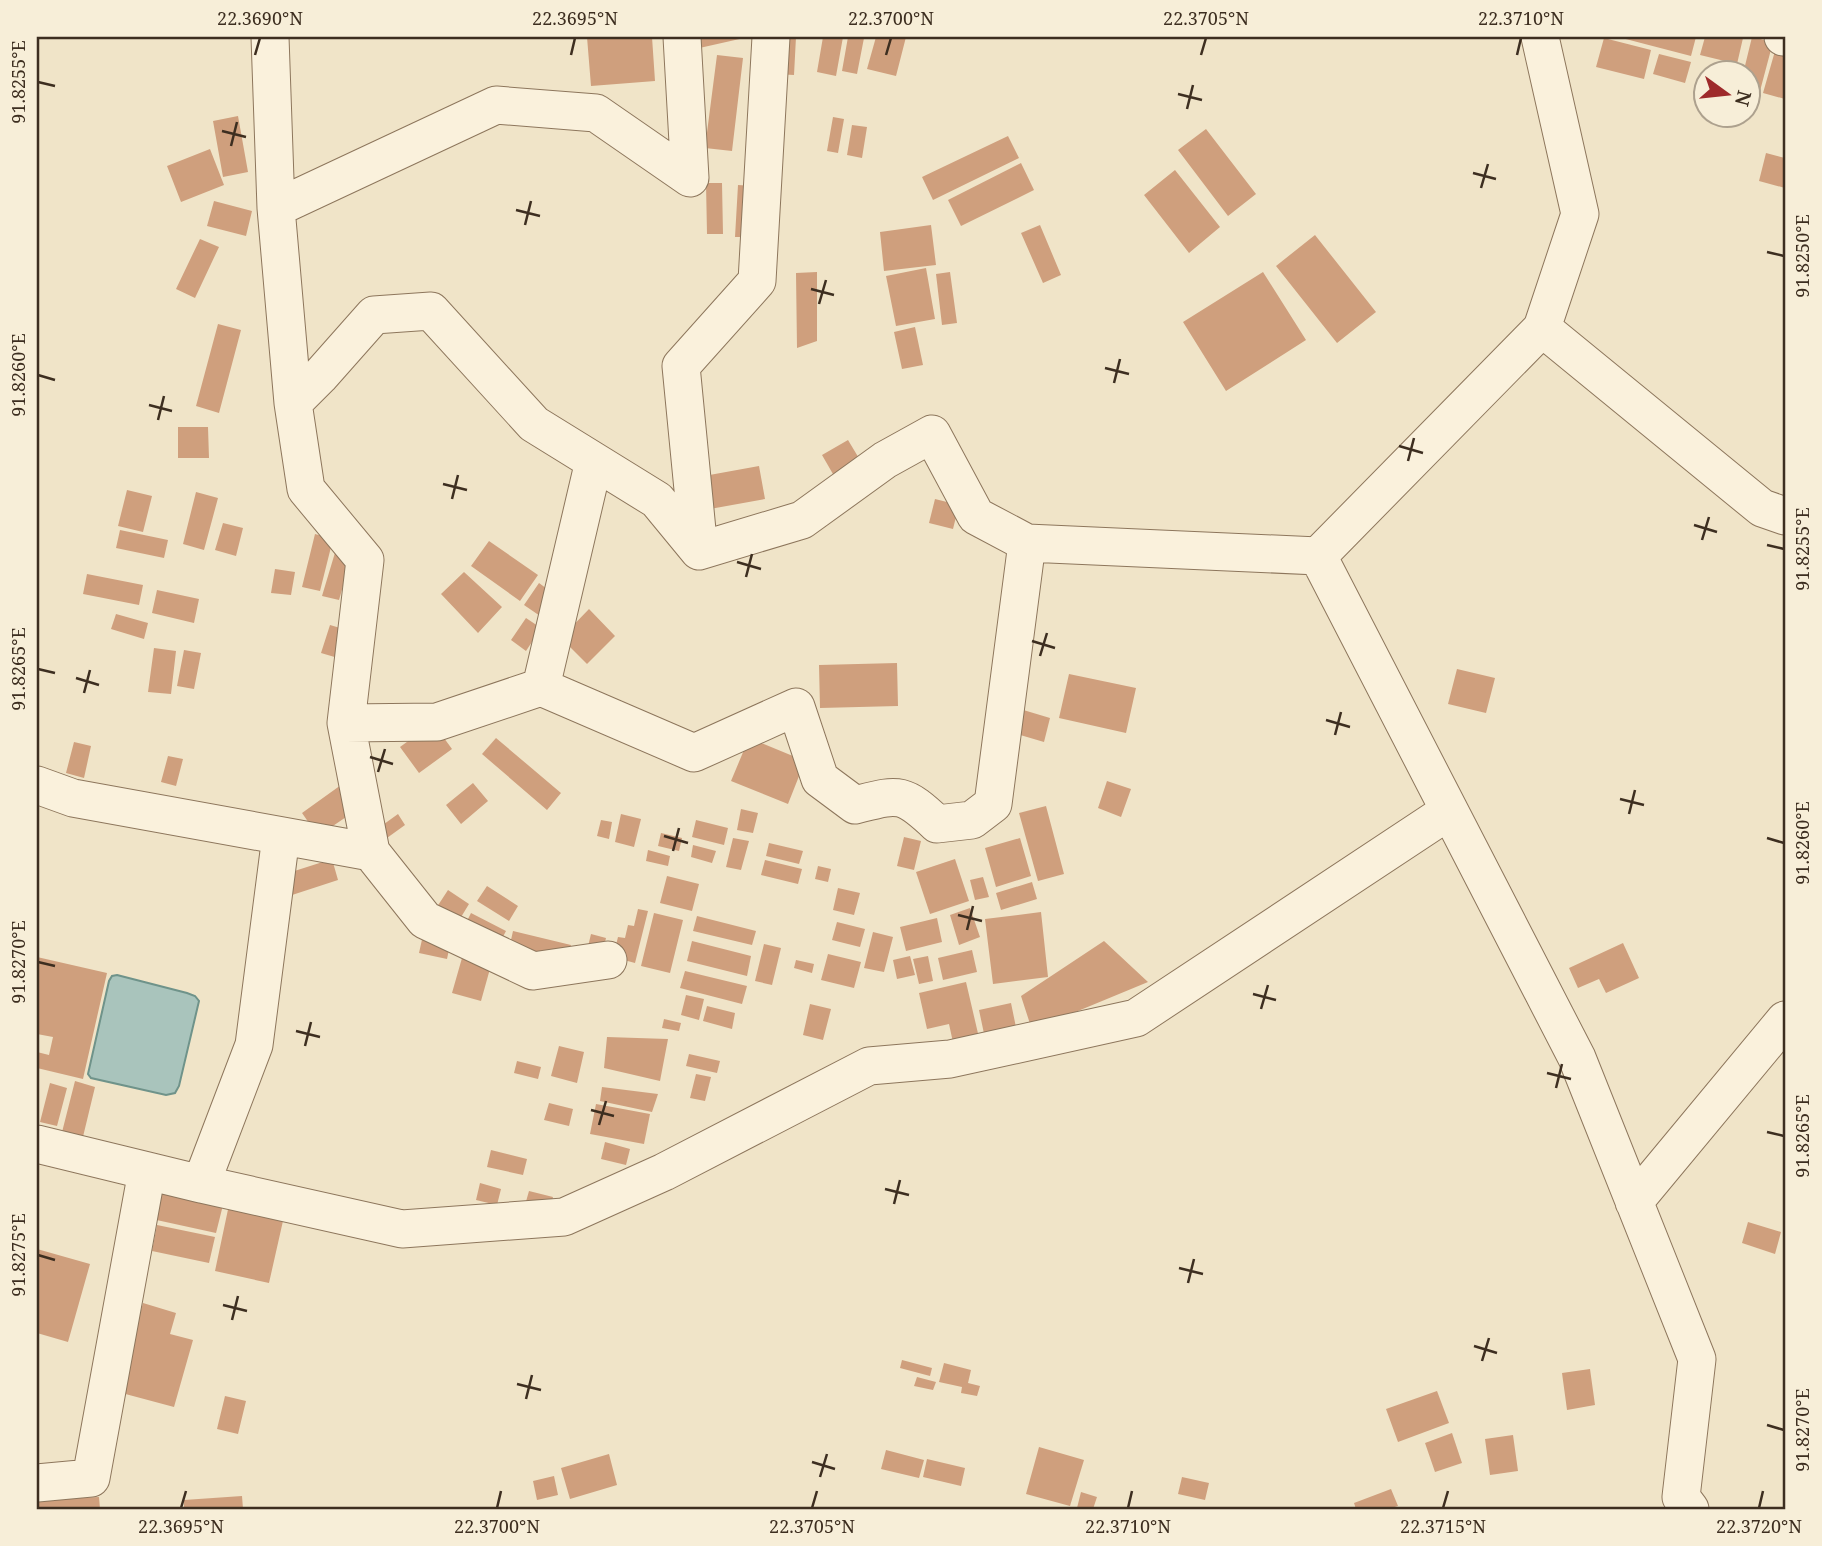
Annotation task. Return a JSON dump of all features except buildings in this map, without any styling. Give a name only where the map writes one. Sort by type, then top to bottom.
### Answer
[{"type":"street","points":[[270,37],[276,208],[293,403],[306,489],[365,560],[346,723],[371,852],[425,920],[533,971],[608,960]]},
{"type":"street","points":[[276,208],[496,105],[596,113],[690,178],[682,37]]},
{"type":"street","points":[[699,551],[681,366],[757,281],[772,37]]},
{"type":"street","points":[[699,551],[803,520],[885,460],[932,435],[976,516],[1027,543],[1318,556],[1542,328],[1580,214],[1540,37]]},
{"type":"street","points":[[293,403],[374,316],[431,311],[534,424],[657,500],[699,551]]},
{"type":"street","points":[[1542,328],[1762,508],[1785,516]]},
{"type":"street","points":[[541,687],[594,461]]},
{"type":"street","points":[[346,723],[437,722],[541,687],[694,753],[796,707],[820,779],[855,805],[893,795],[917,805],[937,824],[972,820],[993,804],[1027,543]]},
{"type":"street","points":[[1318,556],[1577,1058],[1697,1359],[1681,1497],[1690,1509]]},
{"type":"street","points":[[37,785],[73,798],[371,852]]},
{"type":"street","points":[[37,1144],[402,1229],[564,1217],[664,1172],[869,1066],[950,1059],[1136,1018],[1449,811]]},
{"type":"street","points":[[201,1184],[254,1045],[281,836]]},
{"type":"street","points":[[1634,1202],[1785,1020]]},
{"type":"street","points":[[37,1483],[91,1478],[147,1171]]},
{"type":"water","points":[[112,976],[187,993],[199,1001],[179,1086],[175,1093],[166,1095],[91,1078],[88,1074],[109,981]]}]
